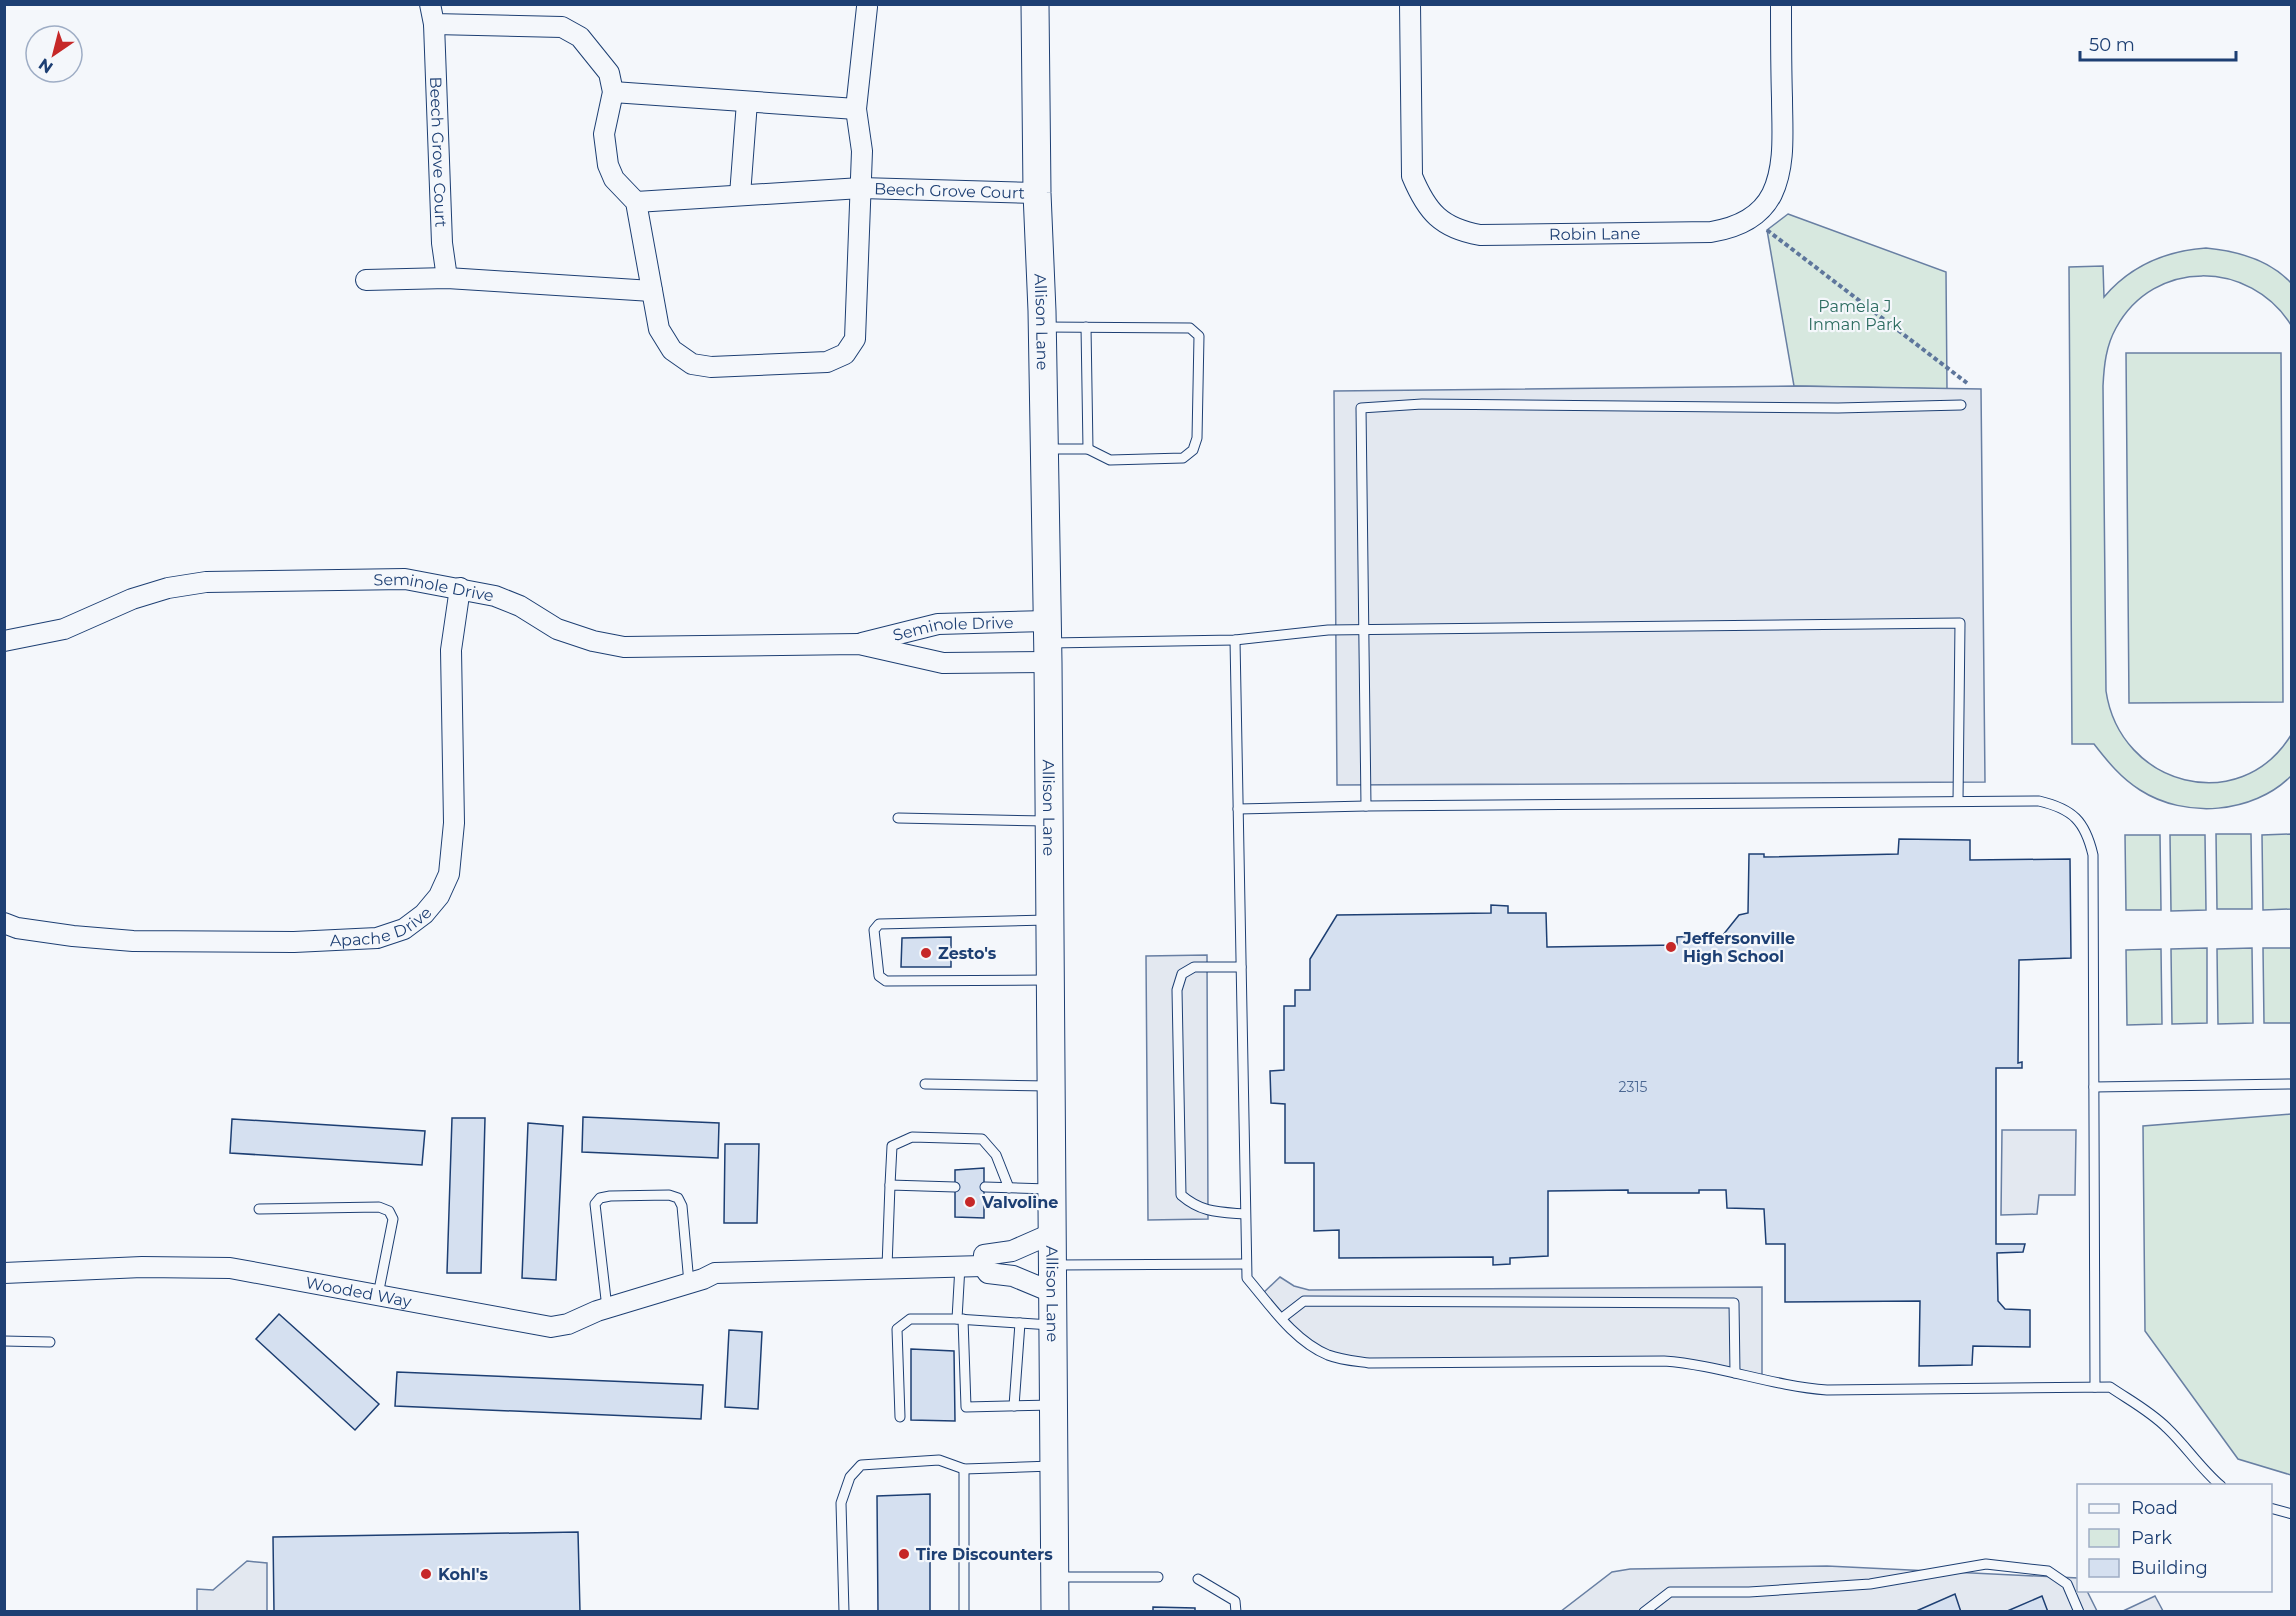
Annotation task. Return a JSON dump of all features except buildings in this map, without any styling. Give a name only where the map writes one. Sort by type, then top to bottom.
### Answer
[{"type":"main road","name":"Allison Lane","points":[[1035,4],[1037,194],[1048,642],[1055,1611]]},
{"type":"street","name":"Robin Lane","points":[[1410,4],[1412,176],[1421,199],[1434,215],[1446,225],[1462,232],[1480,235],[1712,232],[1743,224],[1771,196],[1778,179],[1782,149],[1780,4]]},
{"type":"street","name":"Beech Grove Court","points":[[867,7],[856,110],[862,151],[861,188],[855,339],[845,354],[827,362],[711,368],[692,364],[672,350],[658,329],[636,202],[861,188],[1037,194]]},
{"type":"street","name":"Beech Grove Court","points":[[447,278],[442,243],[432,14],[562,27],[580,38],[589,47],[609,73],[613,92]]},
{"type":"street","points":[[636,202],[614,179],[608,165],[604,134],[613,92],[856,110]]},
{"type":"street","points":[[740,195],[747,102]]},
{"type":"street","points":[[366,280],[447,278],[652,291]]},
{"type":"street","name":"Seminole Drive","points":[[4,641],[64,629],[132,599],[168,588],[206,582],[405,579],[495,596],[520,606],[557,629],[593,641],[624,647],[859,644],[938,624],[1048,642]]},
{"type":"street","name":"Apache Drive","points":[[4,923],[17,928],[73,936],[133,941],[294,942],[377,938],[404,929],[424,914],[439,896],[449,874],[454,823],[451,650],[460,588]]},
{"type":"street","name":"Seminole Drive","points":[[859,644],[943,663],[1048,642]]},
{"type":"street","points":[[1053,1233],[1012,1251],[984,1256],[983,1266],[987,1273],[1013,1276],[1054,1293]]},
{"type":"street","name":"Wooded Way","points":[[4,1273],[142,1267],[230,1268],[551,1327],[568,1324],[607,1308],[716,1273],[983,1266]]},
{"type":"lane","points":[[1042,327],[1190,328],[1199,336],[1197,438],[1193,450],[1183,458],[1110,460],[1088,449],[1044,449]]},
{"type":"lane","points":[[1086,327],[1088,449]]},
{"type":"lane","points":[[1366,806],[1361,408],[1433,405],[1838,408],[1961,405]]},
{"type":"lane","points":[[1048,642],[1235,640],[1328,630],[1960,623],[1958,801]]},
{"type":"lane","points":[[1235,640],[1247,1278],[1297,1334],[1317,1350],[1347,1360],[1369,1363],[1664,1361],[1686,1363],[1799,1388],[1827,1390],[2110,1387],[2148,1411],[2167,1428],[2203,1470],[2220,1484]]},
{"type":"lane","points":[[1238,809],[1958,801],[2040,801],[2061,806],[2078,818],[2088,835],[2093,855],[2095,1387]]},
{"type":"lane","points":[[898,818],[1049,821]]},
{"type":"lane","points":[[1049,920],[879,924],[874,930],[879,976],[886,981],[1050,980]]},
{"type":"lane","points":[[1241,967],[1194,967],[1182,974],[1177,990],[1181,1195],[1194,1206],[1214,1212],[1245,1214]]},
{"type":"lane","points":[[925,1084],[1051,1086]]},
{"type":"lane","points":[[2094,1087],[2292,1084]]},
{"type":"lane","points":[[887,1267],[892,1146],[912,1137],[982,1139],[996,1155],[1009,1188]]},
{"type":"lane","points":[[890,1185],[955,1187]]},
{"type":"lane","points":[[985,1188],[1053,1189]]},
{"type":"lane","points":[[607,1308],[596,1204],[600,1198],[669,1195],[678,1198],[682,1206],[696,1281]]},
{"type":"lane","points":[[259,1209],[380,1207],[389,1211],[393,1219],[378,1295]]},
{"type":"lane","points":[[1053,1265],[1246,1264]]},
{"type":"lane","points":[[960,1266],[960,1319],[966,1407],[1054,1405]]},
{"type":"lane","points":[[1282,1318],[1304,1301],[1734,1303],[1735,1373]]},
{"type":"lane","points":[[900,1417],[897,1329],[910,1319],[960,1319],[1054,1325]]},
{"type":"lane","points":[[1014,1406],[1020,1323]]},
{"type":"lane","points":[[4,1341],[50,1342]]},
{"type":"lane","points":[[844,1611],[841,1503],[850,1477],[861,1465],[939,1460],[964,1469],[1054,1466]]},
{"type":"lane","points":[[964,1469],[964,1611]]},
{"type":"lane","points":[[2272,1508],[2292,1514]]},
{"type":"lane","points":[[1644,1611],[1670,1592],[1749,1592],[1870,1584],[1986,1564],[2048,1571],[2067,1584],[2079,1611]]},
{"type":"lane","points":[[1055,1577],[1158,1577]]},
{"type":"lane","points":[[1198,1579],[1235,1600],[1236,1611]]},
{"type":"path","points":[[1767,230],[1967,383]]},
{"type":"green space","name":"Pamela J Inman Park","points":[[1788,214],[1946,272],[1947,389],[1794,386],[1767,230]]},
{"type":"green space","points":[[2206,248],[2229,251],[2263,262],[2291,283],[2291,325],[2273,304],[2252,288],[2228,279],[2202,276],[2177,279],[2154,289],[2133,305],[2116,328],[2106,356],[2103,386],[2106,691],[2116,724],[2134,750],[2157,769],[2185,780],[2214,783],[2243,777],[2269,761],[2291,735],[2291,776],[2275,789],[2258,798],[2238,805],[2218,808],[2177,805],[2158,799],[2127,780],[2094,744],[2072,744],[2069,267],[2103,266],[2104,297],[2137,268],[2163,256]]},
{"type":"green space","points":[[2126,353],[2281,353],[2283,702],[2129,703]]},
{"type":"green space","points":[[2216,834],[2251,834],[2252,909],[2217,909]]},
{"type":"green space","points":[[2291,834],[2291,909],[2263,910],[2262,835]]},
{"type":"green space","points":[[2125,835],[2160,835],[2161,910],[2126,910]]},
{"type":"green space","points":[[2170,835],[2205,835],[2206,910],[2171,911]]},
{"type":"green space","points":[[2207,948],[2207,1023],[2172,1024],[2171,949]]},
{"type":"green space","points":[[2252,948],[2253,1023],[2218,1024],[2217,949]]},
{"type":"green space","points":[[2263,948],[2291,948],[2291,1023],[2264,1023]]},
{"type":"green space","points":[[2161,949],[2162,1024],[2127,1025],[2126,950]]},
{"type":"green space","points":[[2292,1114],[2291,1475],[2238,1459],[2145,1331],[2143,1126]]},
{"type":"shaded area","points":[[1794,386],[1981,389],[1985,782],[1337,785],[1334,391]]},
{"type":"shaded area","points":[[1207,955],[1208,1219],[1148,1220],[1146,956]]},
{"type":"shaded area","points":[[2002,1130],[2076,1130],[2075,1195],[2039,1195],[2037,1214],[2001,1215]]},
{"type":"shaded area","points":[[1280,1277],[1294,1286],[1309,1290],[1762,1287],[1762,1379],[1686,1363],[1369,1363],[1317,1350],[1261,1295]]},
{"type":"shaded area","points":[[247,1561],[267,1563],[267,1611],[197,1611],[197,1589],[213,1590]]},
{"type":"shaded area","points":[[1827,1566],[2077,1578],[2077,1592],[2088,1592],[2097,1611],[1560,1612],[1612,1572],[1630,1569]]},
{"type":"shaded area","points":[[2155,1596],[2163,1611],[2123,1611]]},
{"type":"place","name":"Jeffersonville High School","points":[[1671,947]]},
{"type":"place","name":"Zesto's","points":[[926,953]]},
{"type":"place","name":"Valvoline","points":[[970,1202]]},
{"type":"place","name":"Tire Discounters","points":[[904,1554]]},
{"type":"place","name":"Kohl's","points":[[426,1574]]}]
